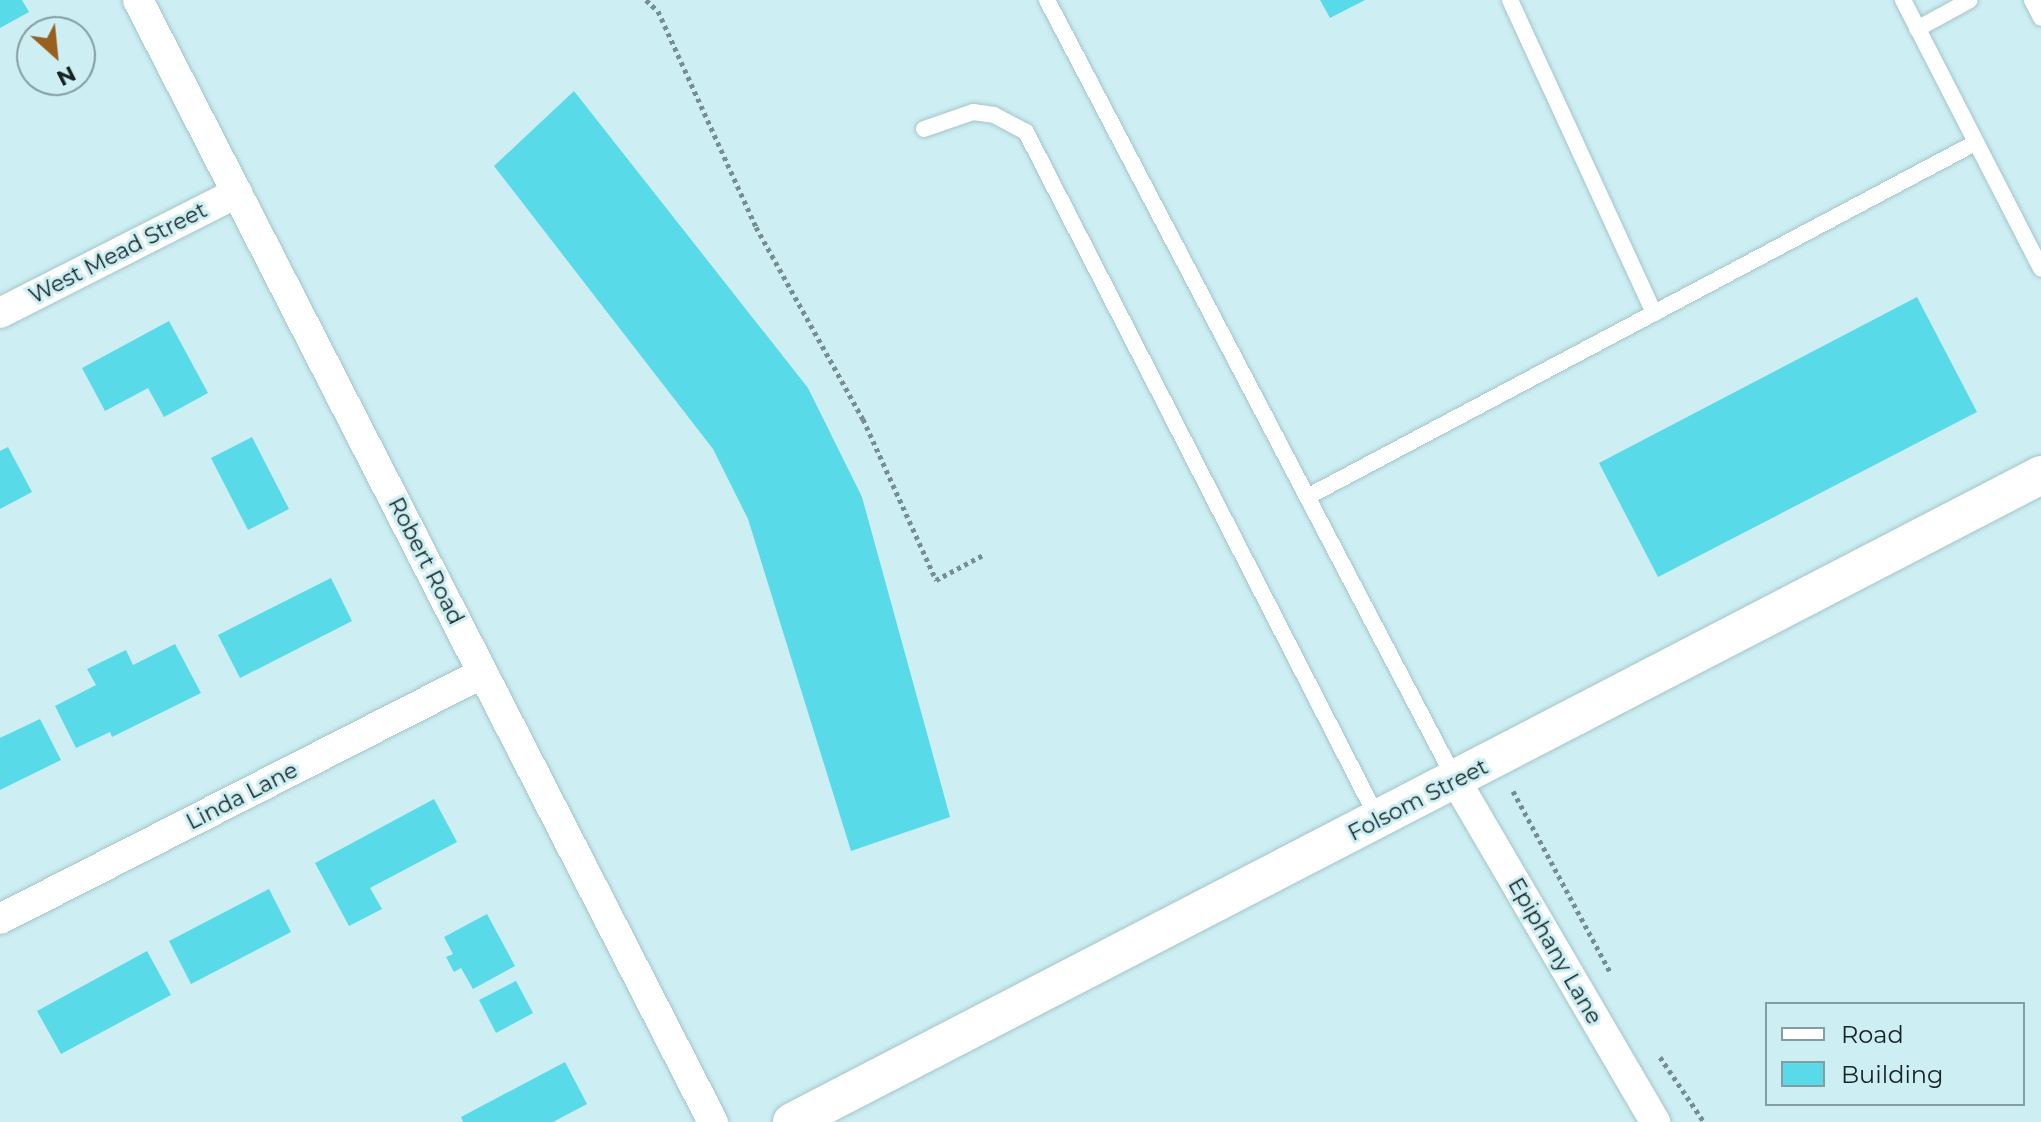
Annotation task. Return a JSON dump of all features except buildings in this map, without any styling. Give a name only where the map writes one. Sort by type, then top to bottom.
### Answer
[{"type":"street","name":"Robert Road","points":[[138,0],[713,1122]]},
{"type":"street","name":"West Mead Street","points":[[0,313],[237,193]]},
{"type":"street","name":"Folsom Street","points":[[792,1122],[1379,821],[2041,475]]},
{"type":"street","name":"Linda Lane","points":[[0,919],[483,673]]},
{"type":"street","name":"Epiphany Lane","points":[[1456,781],[1655,1122]]},
{"type":"lane","points":[[1047,0],[1456,781]]},
{"type":"lane","points":[[1510,0],[1654,313]]},
{"type":"lane","points":[[1903,0],[2041,269]]},
{"type":"lane","points":[[1917,29],[1970,0]]},
{"type":"lane","points":[[2032,0],[2041,18]]},
{"type":"lane","points":[[924,129],[973,112],[994,115],[1026,132],[1379,821]]},
{"type":"lane","points":[[1307,497],[1975,143]]},
{"type":"path","points":[[646,0],[658,11],[756,227],[863,419],[936,580],[983,555]]},
{"type":"path","points":[[1497,759],[1618,987]]},
{"type":"path","points":[[1655,1048],[1704,1122]]}]
